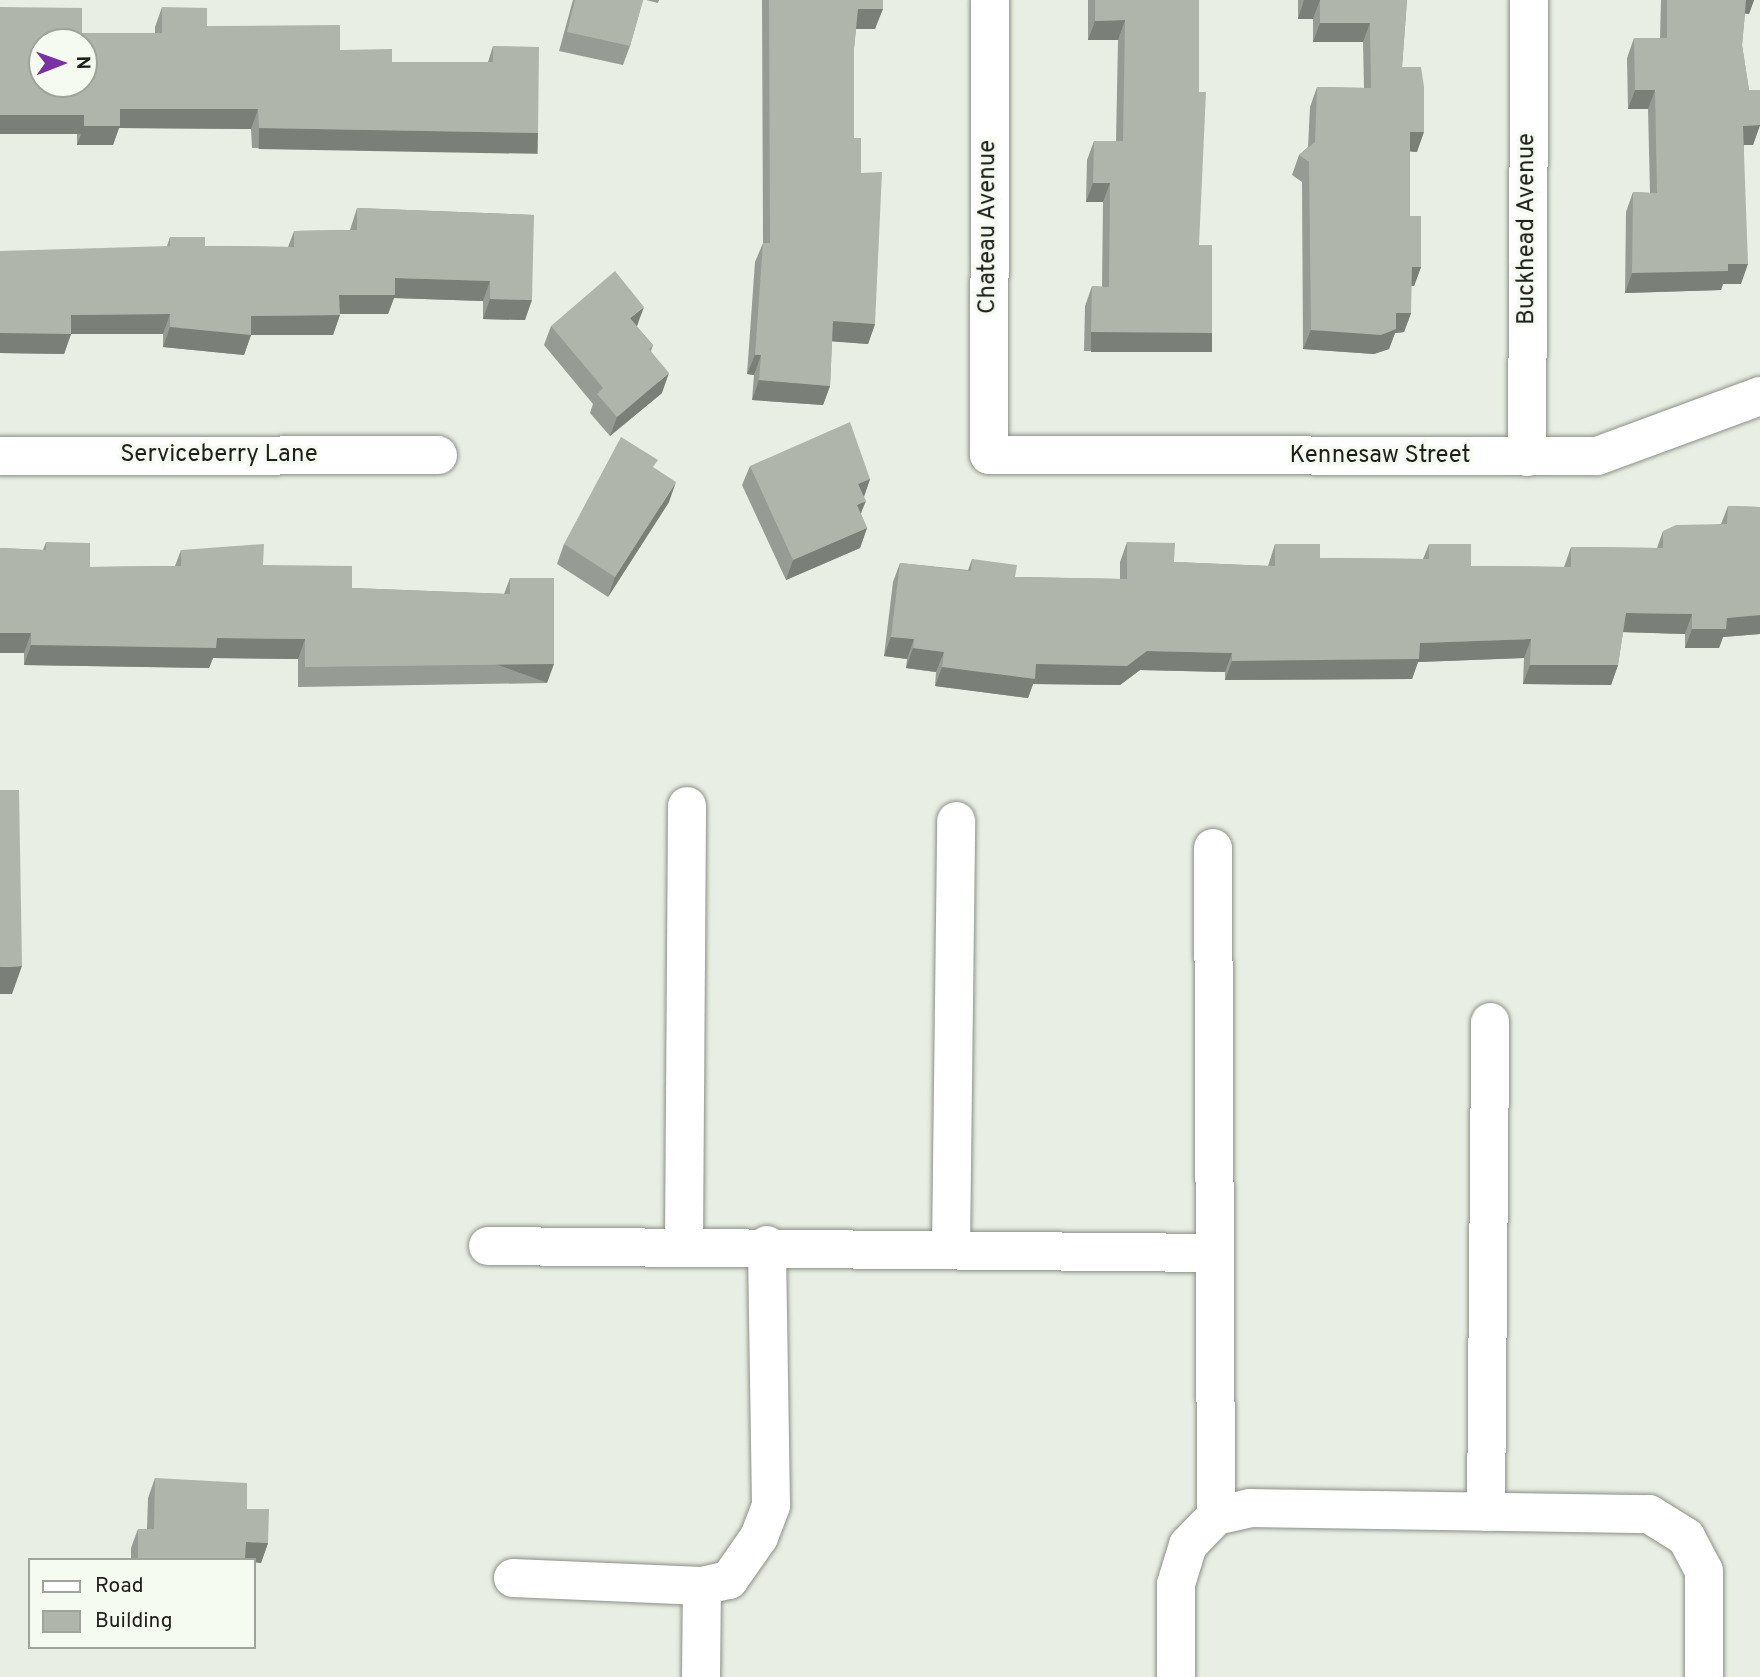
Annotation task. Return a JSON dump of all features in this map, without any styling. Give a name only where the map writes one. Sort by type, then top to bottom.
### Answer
[{"type":"street","name":"Chateau Avenue","points":[[989,454],[990,0]]},
{"type":"street","name":"Buckhead Avenue","points":[[1527,457],[1529,0]]},
{"type":"street","name":"Kennesaw Street","points":[[989,454],[1597,456],[1760,396]]},
{"type":"street","name":"Serviceberry Lane","points":[[0,456],[438,455]]},
{"type":"street","points":[[684,1243],[687,806]]},
{"type":"street","points":[[951,1248],[956,821]]},
{"type":"street","points":[[1213,848],[1216,1516]]},
{"type":"street","points":[[1486,1511],[1490,1021]]},
{"type":"street","points":[[488,1246],[684,1243],[1215,1253]]},
{"type":"street","points":[[513,1578],[702,1586],[729,1580],[760,1537],[771,1505],[767,1245]]},
{"type":"street","points":[[1176,1677],[1176,1584],[1188,1545],[1216,1516],[1250,1508],[1649,1514],[1686,1537],[1704,1571],[1704,1677]]},
{"type":"street","points":[[701,1677],[702,1586]]},
{"type":"building","points":[[575,0],[643,0],[630,46],[567,32]]},
{"type":"building","points":[[769,0],[883,0],[883,9],[858,9],[854,48],[854,138],[861,138],[861,173],[882,172],[875,324],[833,321],[830,386],[759,380],[761,355],[755,355],[763,243],[770,243]]},
{"type":"building","points":[[1095,0],[1199,0],[1199,92],[1206,92],[1199,245],[1212,245],[1212,333],[1091,332],[1092,286],[1109,287],[1110,183],[1093,183],[1094,141],[1123,141],[1125,20],[1095,21]]},
{"type":"building","points":[[1320,0],[1407,0],[1402,67],[1421,67],[1424,132],[1410,132],[1410,216],[1421,216],[1421,267],[1412,267],[1411,313],[1396,313],[1396,329],[1381,335],[1311,330],[1309,162],[1299,155],[1315,142],[1317,87],[1371,88],[1370,23],[1320,23]]},
{"type":"building","points":[[1667,0],[1746,0],[1742,45],[1749,90],[1760,90],[1760,125],[1743,126],[1748,264],[1728,264],[1728,271],[1632,273],[1633,192],[1657,193],[1655,90],[1635,90],[1634,38],[1667,38]]},
{"type":"building","points":[[0,7],[82,8],[82,28],[28,28],[28,98],[98,98],[98,33],[162,33],[162,7],[207,8],[207,26],[340,25],[340,50],[392,49],[392,62],[493,62],[493,46],[539,47],[538,133],[259,128],[258,109],[120,109],[120,126],[84,126],[84,115],[0,115]]},
{"type":"building","points":[[357,208],[534,215],[532,300],[490,299],[490,281],[395,278],[395,295],[339,295],[340,315],[251,316],[251,335],[170,327],[170,314],[71,315],[71,334],[0,333],[0,251],[170,246],[170,237],[205,237],[205,246],[294,247],[294,231],[357,230]]},
{"type":"building","points":[[615,271],[644,307],[630,318],[653,345],[649,349],[669,373],[617,417],[597,394],[603,388],[551,326]]},
{"type":"building","points":[[850,422],[870,479],[858,484],[866,501],[857,505],[867,528],[793,560],[750,466]]},
{"type":"building","points":[[621,437],[658,460],[653,467],[676,482],[615,577],[564,544]]},
{"type":"building","points":[[1728,506],[1760,507],[1760,615],[1727,618],[1726,629],[1692,629],[1692,614],[1626,613],[1618,665],[1530,665],[1531,639],[1420,643],[1419,659],[1232,661],[1232,653],[1147,651],[1127,666],[1036,664],[1035,679],[942,667],[944,652],[913,648],[914,639],[891,637],[900,563],[971,571],[972,559],[1017,565],[1015,577],[1127,579],[1127,542],[1175,543],[1174,562],[1275,566],[1275,544],[1320,544],[1320,558],[1429,559],[1429,544],[1471,544],[1471,566],[1571,567],[1571,547],[1663,548],[1663,531],[1676,525],[1727,524]]},
{"type":"building","points":[[46,542],[90,543],[90,567],[181,566],[181,550],[264,544],[263,565],[352,566],[352,588],[510,594],[510,578],[554,578],[554,664],[305,667],[305,639],[217,638],[216,648],[31,645],[31,633],[0,633],[0,548],[46,550]]},
{"type":"building","points":[[0,790],[19,790],[22,966],[0,967]]},
{"type":"building","points":[[155,1478],[247,1483],[247,1509],[269,1509],[268,1543],[246,1542],[245,1558],[138,1558],[138,1529],[154,1529]]}]
